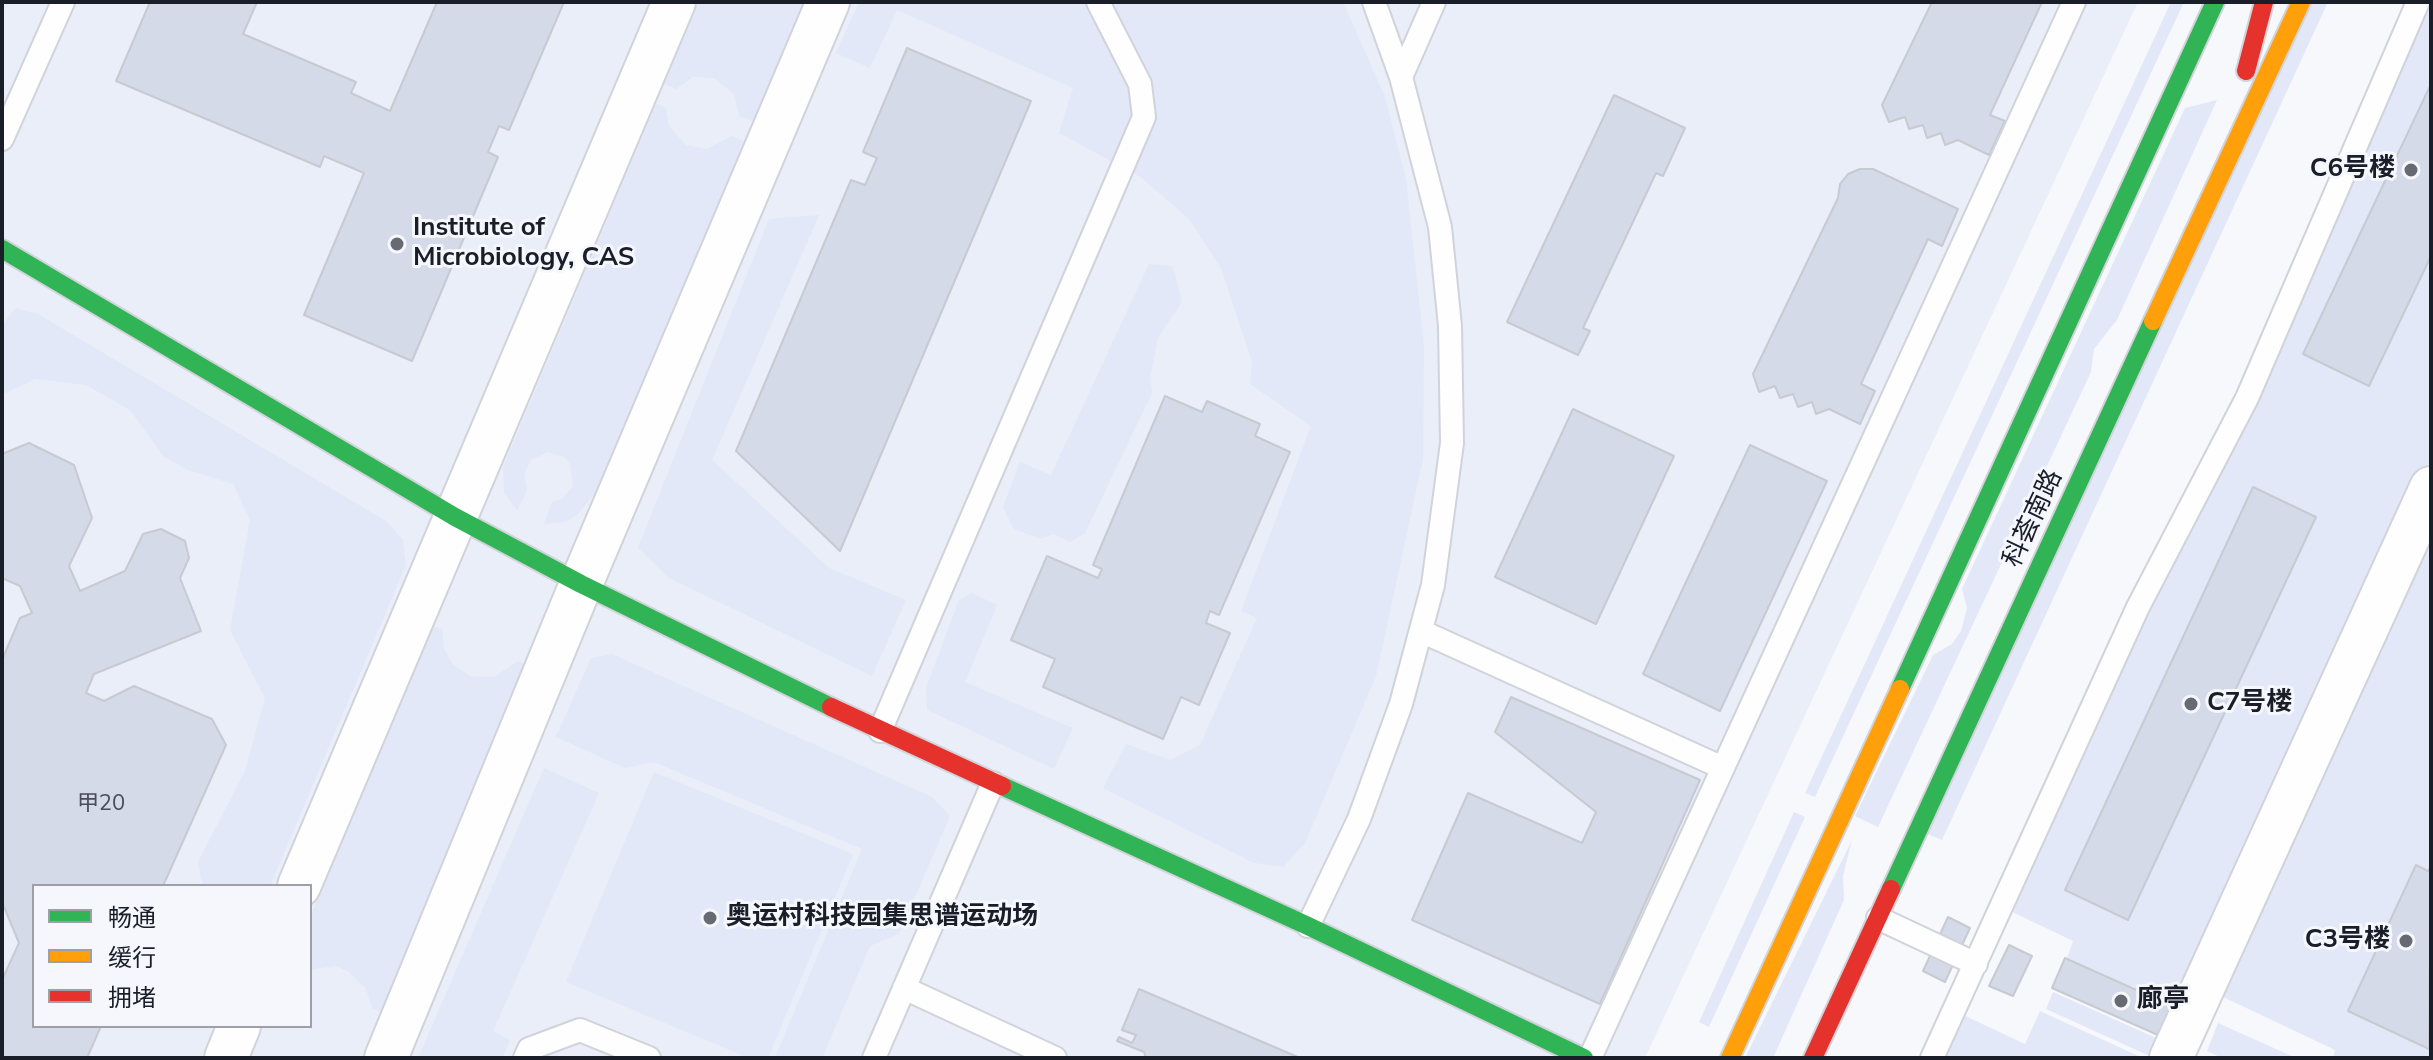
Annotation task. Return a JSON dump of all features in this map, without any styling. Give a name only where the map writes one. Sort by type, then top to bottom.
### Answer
[{"type":"street","points":[[300,884],[674,2]]},
{"type":"street","points":[[386,1058],[581,584],[828,2]]},
{"type":"street","name":"科荟南路","points":[[1730,1058],[2215,2]]},
{"type":"street","points":[[2233,148],[2244,77],[2264,2]]},
{"type":"street","name":"科荟南路","points":[[1813,1058],[2301,2]]},
{"type":"street","points":[[2,249],[455,517],[581,584],[880,731],[1308,926],[1559,1052],[1587,1058]]},
{"type":"street","points":[[2171,1058],[2431,488]]},
{"type":"street","points":[[226,1058],[238,1028]]},
{"type":"lane","points":[[2,139],[63,2]]},
{"type":"lane","points":[[880,731],[1144,117],[1140,84],[1098,2]]},
{"type":"lane","points":[[1308,926],[1359,819],[1401,704],[1423,632],[1445,518],[1452,443],[1450,326],[1440,227],[1401,77],[1374,2]]},
{"type":"lane","points":[[1401,77],[1434,2]]},
{"type":"lane","points":[[1587,1058],[2074,2]]},
{"type":"lane","points":[[1932,1058],[2138,607],[2247,398],[2418,2]]},
{"type":"lane","points":[[1423,632],[1723,768]]},
{"type":"lane","points":[[874,1058],[993,783]]},
{"type":"lane","points":[[1878,918],[1976,964]]},
{"type":"lane","points":[[904,988],[1055,1058]]},
{"type":"lane","points":[[525,1058],[529,1049],[580,1030],[649,1058]]},
{"type":"shaded area","points":[[2,2],[2138,2],[1645,1058],[2,1058]]},
{"type":"shaded area","points":[[699,2],[803,2],[753,121],[739,116],[734,94],[714,78],[693,77],[676,89],[664,84]]},
{"type":"shaded area","points":[[859,2],[1343,2],[1385,97],[1406,179],[1424,346],[1423,459],[1376,676],[1305,843],[1283,867],[1254,863],[1103,788],[1126,744],[1170,760],[1200,745],[1257,618],[1241,611],[1311,426],[1250,384],[1252,362],[1221,268],[1189,219],[1142,178],[1059,133],[1073,88],[897,10],[870,68],[836,53]]},
{"type":"shaded area","points":[[2171,2],[2184,2],[1815,797],[1805,793]]},
{"type":"shaded area","points":[[2312,2],[2328,2],[1942,840],[1927,834]]},
{"type":"shaded area","points":[[2418,2],[2431,2],[2431,84],[2303,354],[2369,385],[2431,256],[2431,488],[2189,1012],[2067,958],[2073,941],[2002,907]],"holes":[[[2253,487],[2316,517],[2128,920],[2065,890]]]},
{"type":"shaded area","points":[[2217,100],[2117,320],[2094,349],[2091,372],[1878,827],[1855,816],[1933,655],[1952,644],[1961,631],[1967,608],[1962,589],[2185,108]]},
{"type":"shaded area","points":[[656,104],[666,108],[669,126],[686,145],[707,149],[732,136],[744,141],[595,493],[577,515],[565,522],[544,524],[552,502],[563,498],[573,486],[570,464],[565,457],[548,452],[531,460],[524,474],[527,490],[517,511],[504,492],[503,467]]},
{"type":"shaded area","points":[[819,215],[712,460],[829,568],[906,600],[872,676],[669,578],[638,548],[769,219]]},
{"type":"shaded area","points":[[1149,264],[1173,266],[1182,302],[1158,337],[1150,378],[1152,393],[1085,533],[1070,542],[1053,534],[1041,539],[1014,529],[1003,507],[1020,462],[1051,475]]},
{"type":"shaded area","points":[[15,308],[38,314],[386,521],[403,540],[406,565],[271,884],[204,884],[198,862],[245,771],[265,698],[230,630],[250,520],[233,484],[188,470],[164,457],[130,410],[86,385],[35,379],[2,395],[2,326]]},
{"type":"shaded area","points":[[2431,527],[2431,866],[2348,1011],[2428,1049],[2431,1044],[2431,1058],[2333,1058],[2335,1050],[2219,995]]},
{"type":"shaded area","points":[[972,593],[997,605],[965,682],[1073,728],[1054,769],[927,710],[926,688],[959,600]]},
{"type":"shaded area","points":[[433,626],[442,629],[444,648],[452,664],[470,676],[494,677],[518,661],[528,666],[381,1012],[372,1008],[366,989],[348,971],[335,966],[312,970],[312,912]]},
{"type":"shaded area","points":[[612,654],[932,797],[950,816],[899,934],[870,946],[822,1058],[775,1058],[862,849],[654,762],[625,768],[556,737],[591,658]]},
{"type":"shaded area","points":[[544,768],[599,793],[493,1031],[510,1040],[502,1058],[418,1058]]},
{"type":"shaded area","name":"奥运村科技园集思谱运动场","points":[[654,772],[853,854],[768,1058],[749,1058],[566,982]]},
{"type":"shaded area","points":[[1794,812],[1805,817],[1709,1027],[1699,1022]]},
{"type":"shaded area","points":[[1852,840],[1843,876],[1844,900],[1773,1058],[1745,1058]]},
{"type":"shaded area","points":[[2053,992],[2172,1045],[2154,1058],[2046,1009]]},
{"type":"shaded area","points":[[2040,1011],[2143,1058],[1939,1058],[1959,1013],[2025,1044]]},
{"type":"shaded area","points":[[2218,1023],[2296,1058],[2222,1058],[2207,1051]]},
{"type":"building","name":"Institute of Microbiology, CAS","points":[[150,2],[257,2],[243,34],[356,82],[351,93],[390,111],[437,2],[564,2],[509,130],[499,126],[488,152],[498,157],[412,361],[304,315],[364,173],[324,156],[320,167],[116,81]]},
{"type":"building","points":[[1932,2],[2042,2],[1990,115],[2005,121],[1989,155],[1958,140],[1945,145],[1941,133],[1927,138],[1923,125],[1909,129],[1905,117],[1889,122],[1882,105]]},
{"type":"building","points":[[907,48],[1031,101],[840,551],[736,451],[851,180],[865,185],[877,158],[863,152]]},
{"type":"building","name":"C6号楼","points":[[2431,84],[2431,256],[2369,386],[2303,354]]},
{"type":"building","points":[[1614,95],[1685,128],[1663,176],[1656,173],[1583,328],[1590,331],[1578,355],[1507,322]]},
{"type":"building","points":[[1860,169],[1873,169],[1958,209],[1942,246],[1928,239],[1861,384],[1875,391],[1860,424],[1829,409],[1816,414],[1812,402],[1798,407],[1793,394],[1780,398],[1775,386],[1759,392],[1753,374],[1838,198],[1840,184],[1848,174]]},
{"type":"building","points":[[1165,396],[1202,412],[1207,401],[1260,424],[1255,436],[1290,452],[1219,615],[1210,611],[1206,623],[1230,633],[1199,705],[1181,697],[1163,739],[1043,687],[1055,659],[1011,640],[1047,556],[1098,578],[1102,569],[1093,565]]},
{"type":"building","points":[[1573,409],[1674,456],[1596,624],[1495,577]]},
{"type":"building","points":[[29,443],[74,465],[92,518],[69,566],[80,591],[125,571],[143,534],[161,529],[185,541],[189,558],[180,578],[201,631],[94,674],[86,693],[104,701],[134,686],[212,719],[226,745],[164,884],[32,884],[32,1028],[100,1028],[87,1058],[2,1058],[2,980],[19,943],[2,902],[2,660],[20,618],[32,613],[20,586],[2,578],[2,454]]},
{"type":"building","points":[[1750,445],[1827,481],[1720,711],[1643,674]]},
{"type":"building","name":"C7号楼","points":[[2253,487],[2316,517],[2128,920],[2065,890]]},
{"type":"building","points":[[1511,697],[1700,780],[1600,1004],[1412,920],[1468,793],[1582,843],[1596,812],[1495,732]]},
{"type":"building","name":"C3号楼","points":[[2416,865],[2428,871],[2431,866],[2429,1049],[2348,1011]]},
{"type":"building","points":[[1948,917],[1970,928],[1945,982],[1923,971]]},
{"type":"building","points":[[2009,945],[2032,956],[2013,996],[1989,986]]},
{"type":"building","name":"廊亭","points":[[2065,958],[2190,1014],[2176,1043],[2052,988]]},
{"type":"building","points":[[1139,989],[1300,1058],[1146,1058],[1144,1052],[1117,1041],[1119,1037],[1132,1043],[1136,1035],[1122,1030]]},
{"type":"traffic: fast","points":[[1900,689],[2215,2]]},
{"type":"traffic: fast","points":[[2,249],[455,517],[581,584],[831,707]]},
{"type":"traffic: fast","points":[[1891,889],[2153,321]]},
{"type":"traffic: fast","points":[[1002,786],[1308,926],[1584,1058]]},
{"type":"traffic: slow","points":[[2153,321],[2301,2]]},
{"type":"traffic: slow","points":[[1730,1058],[1900,689]]},
{"type":"traffic: jam","points":[[2246,71],[2264,2]]},
{"type":"traffic: jam","points":[[831,707],[1002,786]]},
{"type":"traffic: jam","points":[[1813,1058],[1891,889]]},
{"type":"place","name":"C6号楼","points":[[2411,170]]},
{"type":"place","name":"Institute of Microbiology, CAS","points":[[397,244]]},
{"type":"place","name":"C7号楼","points":[[2191,704]]},
{"type":"place","name":"奥运村科技园集思谱运动场","points":[[710,918]]},
{"type":"place","name":"C3号楼","points":[[2406,941]]},
{"type":"place","name":"廊亭","points":[[2121,1001]]}]
